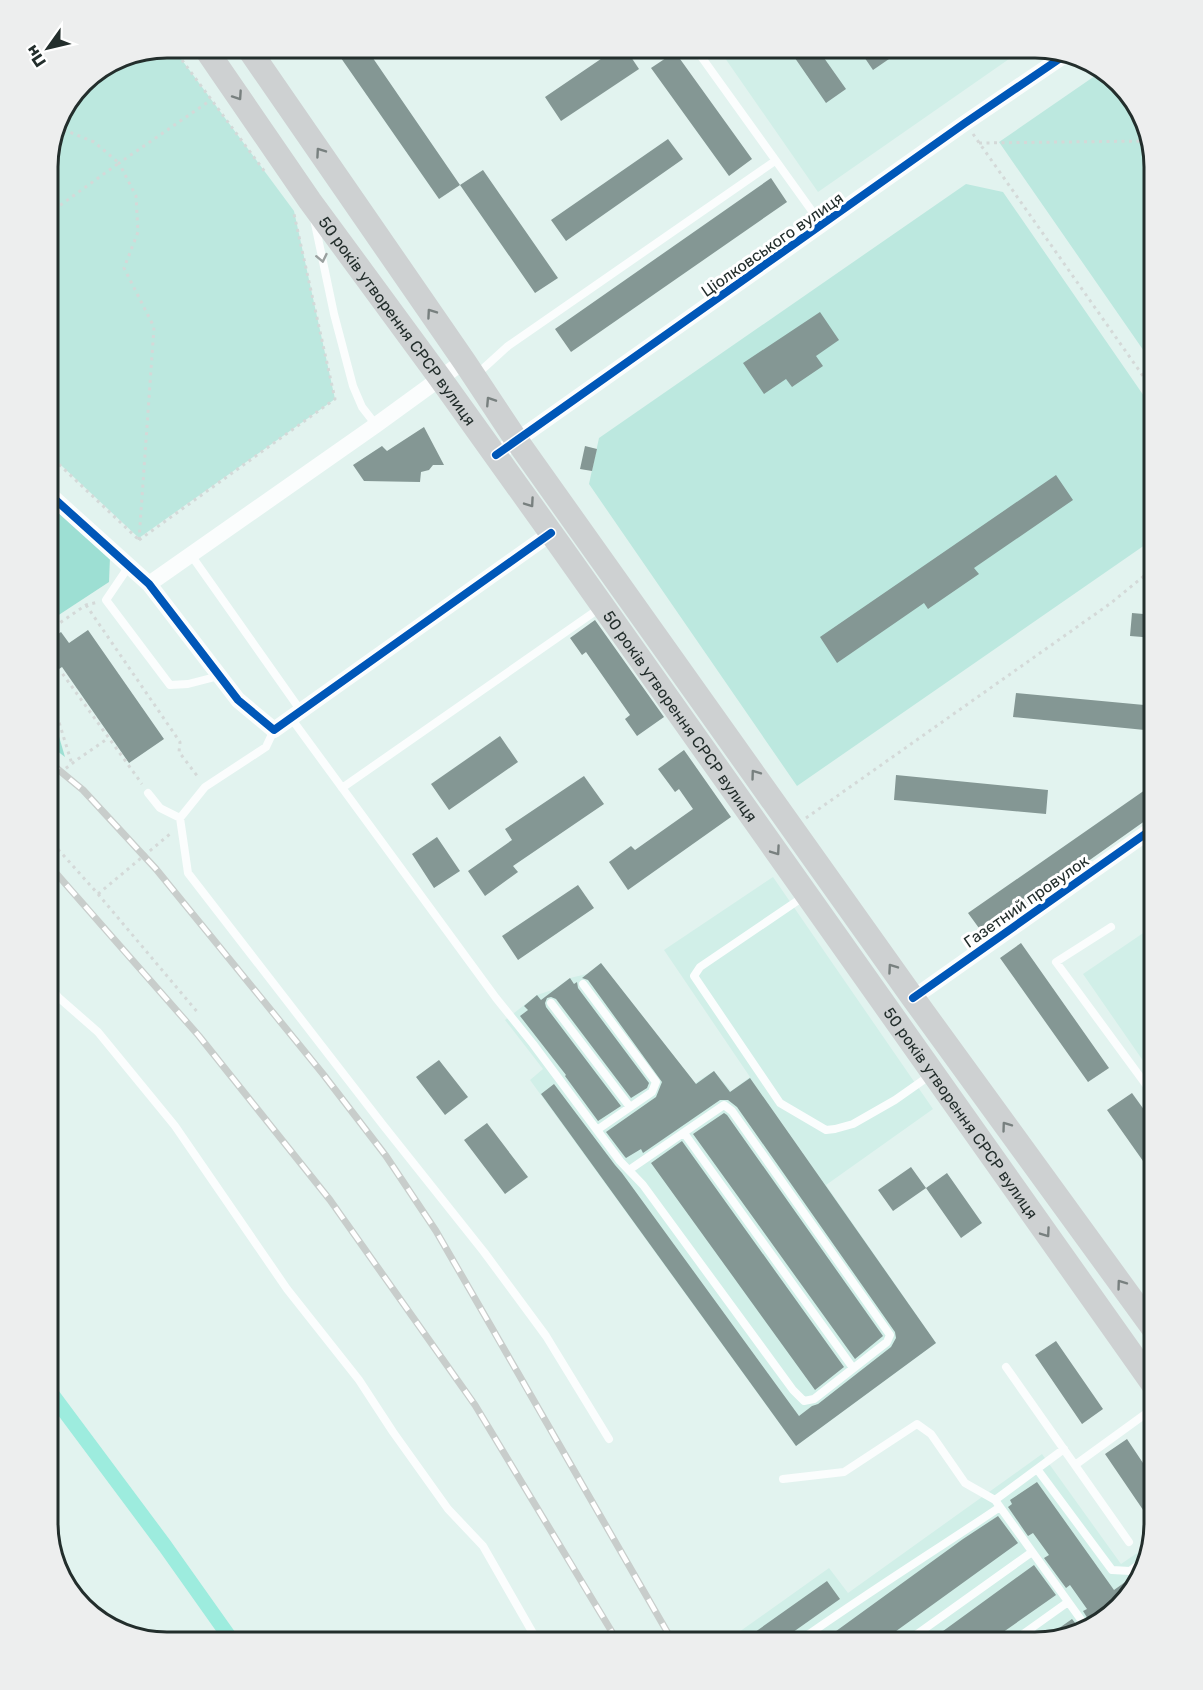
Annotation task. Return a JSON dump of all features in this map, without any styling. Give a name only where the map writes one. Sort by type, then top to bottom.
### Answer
[{"type":"main road","name":"50 років утворення СРСР вулиця","points":[[211,58],[302,206],[440,378],[496,455],[1144,1371]]},
{"type":"main road","name":"50 років утворення СРСР вулиця","points":[[255,58],[470,368],[516,441],[1144,1316]]},
{"type":"street","name":"Ціолковського вулиця","points":[[496,455],[1057,60]]},
{"type":"street","points":[[149,584],[440,378],[470,368]]},
{"type":"street","points":[[59,503],[149,584],[238,700],[274,730],[551,533]]},
{"type":"street","name":"Газетний провулок","points":[[914,998],[1144,835]]},
{"type":"lane","points":[[703,59],[822,225]]},
{"type":"lane","points":[[470,368],[508,346],[775,161]]},
{"type":"lane","points":[[302,206],[334,314],[352,386],[362,407],[376,425]]},
{"type":"lane","points":[[191,555],[342,788],[496,998],[597,1130],[630,1170],[643,1185],[793,1390],[804,1401],[814,1399],[887,1341],[891,1335],[732,1111],[724,1106],[630,1170]]},
{"type":"lane","points":[[129,566],[106,600],[170,685],[188,684],[219,676]]},
{"type":"lane","points":[[342,788],[603,606]]},
{"type":"lane","points":[[274,730],[266,747],[206,787],[180,818],[188,873],[484,1252],[546,1336],[609,1439]]},
{"type":"lane","points":[[148,793],[160,808],[180,818]]},
{"type":"lane","points":[[807,895],[700,967],[694,976],[780,1103],[826,1130],[835,1129],[853,1124],[895,1100],[933,1074]]},
{"type":"lane","points":[[1111,927],[1056,962],[1144,1082]]},
{"type":"lane","points":[[583,984],[656,1082],[652,1092],[597,1130]]},
{"type":"lane","points":[[58,997],[98,1032],[175,1126],[287,1289],[359,1380],[448,1509],[483,1546],[532,1631]]},
{"type":"lane","points":[[551,1003],[630,1107]]},
{"type":"lane","points":[[684,1133],[853,1368]]},
{"type":"lane","points":[[1006,1367],[1129,1542]]},
{"type":"lane","points":[[1075,1465],[1144,1415]]},
{"type":"lane","points":[[783,1479],[844,1472],[917,1424],[931,1434],[965,1483],[997,1503],[1082,1621]]},
{"type":"lane","points":[[812,1632],[863,1596],[914,1565],[1064,1449]]},
{"type":"lane","points":[[1037,1469],[1112,1569],[1130,1570],[1135,1567]]},
{"type":"lane","points":[[920,1632],[1032,1552]]},
{"type":"lane","points":[[1026,1632],[1068,1602]]},
{"type":"path","points":[[181,58],[266,174]]},
{"type":"path","points":[[59,206],[212,100]]},
{"type":"path","points":[[965,123],[1144,377]]},
{"type":"path","points":[[65,130],[94,142],[119,163],[136,196],[138,232],[124,268],[154,327],[140,540]]},
{"type":"path","points":[[979,143],[1141,141]]},
{"type":"path","points":[[140,540],[335,399],[302,206]]},
{"type":"path","points":[[59,464],[140,540]]},
{"type":"path","points":[[793,828],[1111,603],[1144,576]]},
{"type":"path","points":[[59,623],[86,604],[106,600]]},
{"type":"path","points":[[86,604],[180,742],[179,752],[206,787]]},
{"type":"path","points":[[59,674],[62,674],[148,793]]},
{"type":"path","points":[[59,721],[72,764]]},
{"type":"path","points":[[59,774],[108,739]]},
{"type":"path","points":[[98,894],[172,832]]},
{"type":"path","points":[[58,850],[199,1014]]},
{"type":"shaded area","points":[[180,58],[294,211],[335,399],[139,538],[59,463],[59,160],[62,139],[70,119],[85,95],[95,85],[132,64],[153,59]]},
{"type":"shaded area","points":[[725,59],[1009,59],[818,192]]},
{"type":"shaded area","points":[[1095,76],[1113,90],[1122,101],[1136,126],[1144,153],[1144,351],[999,142]]},
{"type":"shaded area","points":[[966,184],[1003,192],[1144,396],[1144,546],[797,786],[589,484],[599,438]]},
{"type":"shaded area","points":[[773,877],[933,1109],[826,1185],[936,1343],[796,1446],[530,1080],[543,1069],[505,1020],[537,995],[555,989],[570,978],[587,974],[601,963],[695,1083],[714,1071],[731,1091],[750,1077],[664,950]]},
{"type":"shaded area","points":[[1144,932],[1144,1062],[1083,974]]},
{"type":"shaded area","points":[[1042,1454],[1121,1564],[1141,1550],[1130,1577],[1113,1600],[1090,1617],[1050,1631],[740,1632],[829,1568],[848,1593]]},
{"type":"green space","points":[[59,511],[110,557],[109,582],[59,615]]},
{"type":"green space","points":[[59,735],[65,757],[59,752]]},
{"type":"building","points":[[341,58],[373,58],[460,185],[439,199]]},
{"type":"building","points":[[602,58],[632,59],[639,69],[561,121],[545,97]]},
{"type":"building","points":[[665,59],[680,59],[752,159],[729,176],[651,68]]},
{"type":"building","points":[[795,59],[825,59],[846,89],[826,103]]},
{"type":"building","points":[[865,59],[889,59],[873,70]]},
{"type":"building","points":[[668,139],[683,159],[566,241],[551,220]]},
{"type":"building","points":[[483,170],[558,278],[535,293],[460,185]]},
{"type":"building","points":[[771,178],[787,202],[571,352],[555,329]]},
{"type":"building","points":[[820,312],[839,340],[816,356],[823,366],[792,387],[786,379],[764,394],[743,363]]},
{"type":"building","points":[[424,427],[444,465],[433,465],[429,470],[421,472],[420,482],[364,481],[353,465],[382,446],[387,451]]},
{"type":"building","points":[[585,446],[597,449],[592,471],[580,469]]},
{"type":"building","points":[[1056,475],[1073,500],[974,568],[979,574],[928,609],[924,603],[837,663],[820,637]]},
{"type":"building","points":[[1132,613],[1144,614],[1144,637],[1130,636]]},
{"type":"building","points":[[595,620],[664,717],[637,736],[625,719],[630,715],[586,652],[582,655],[570,638]]},
{"type":"building","points":[[88,630],[164,739],[129,763],[62,667],[59,669],[59,634],[61,632],[69,643]]},
{"type":"building","points":[[1016,693],[1144,705],[1144,730],[1013,717]]},
{"type":"building","points":[[500,736],[518,762],[449,810],[431,784]]},
{"type":"building","points":[[684,750],[731,817],[628,890],[609,862],[631,846],[635,850],[693,809],[679,789],[675,792],[658,769]]},
{"type":"building","points":[[896,775],[1048,790],[1046,814],[894,800]]},
{"type":"building","points":[[584,776],[604,804],[513,866],[518,872],[485,896],[468,871],[512,840],[505,829]]},
{"type":"building","points":[[1144,791],[1144,822],[984,935],[968,913]]},
{"type":"building","points":[[437,837],[460,871],[434,888],[412,854]]},
{"type":"building","points":[[578,885],[594,908],[518,960],[502,936]]},
{"type":"building","points":[[1021,943],[1109,1068],[1088,1082],[1000,958]]},
{"type":"building","points":[[601,963],[696,1084],[714,1071],[730,1092],[750,1078],[936,1343],[796,1446],[541,1094],[554,1084],[622,1173],[799,1416],[818,1404],[891,1347],[896,1338],[895,1332],[737,1107],[728,1100],[720,1100],[643,1153],[641,1149],[625,1157],[606,1132],[656,1097],[662,1082],[588,980],[582,978]]},
{"type":"building","points":[[570,978],[574,984],[577,982],[578,988],[649,1083],[647,1088],[631,1098],[556,999],[547,998],[546,1007],[621,1106],[598,1121],[520,1016],[528,1010],[524,1006],[537,995],[541,1000]]},
{"type":"building","points":[[439,1060],[468,1097],[445,1115],[416,1077]]},
{"type":"building","points":[[1132,1093],[1144,1110],[1144,1162],[1107,1110]]},
{"type":"building","points":[[724,1113],[883,1336],[855,1359],[693,1134]]},
{"type":"building","points":[[487,1123],[528,1177],[505,1194],[464,1140]]},
{"type":"building","points":[[682,1141],[844,1367],[815,1390],[651,1163]]},
{"type":"building","points":[[911,1167],[926,1188],[893,1211],[878,1190]]},
{"type":"building","points":[[947,1173],[982,1223],[961,1238],[926,1188]]},
{"type":"building","points":[[1056,1341],[1103,1409],[1082,1424],[1035,1355]]},
{"type":"building","points":[[1127,1439],[1144,1464],[1144,1511],[1105,1454]]},
{"type":"building","points":[[1037,1482],[1114,1590],[1128,1580],[1113,1600],[1087,1618],[1083,1611],[1087,1609],[1070,1585],[1066,1588],[1044,1558],[1049,1555],[1033,1533],[1028,1536],[1008,1507],[1012,1504],[1010,1500]]},
{"type":"building","points":[[998,1516],[1018,1543],[895,1632],[835,1632]]},
{"type":"building","points":[[1034,1565],[1056,1595],[1003,1632],[942,1632]]},
{"type":"building","points":[[827,1581],[840,1599],[794,1632],[756,1632]]},
{"type":"building","points":[[1072,1619],[1076,1624],[1064,1628],[1057,1629]]},
{"type":"waterway","points":[[58,1403],[225,1631]]},
{"type":"railway","points":[[59,770],[83,790],[156,869],[323,1074],[386,1156],[436,1231],[667,1632]]},
{"type":"railway","points":[[58,876],[199,1036],[330,1200],[475,1405],[612,1632]]},
{"type":"cycle path","points":[[496,455],[1057,60]]},
{"type":"cycle path","points":[[59,503],[149,584],[238,700],[274,730],[551,533]]},
{"type":"cycle path","points":[[913,998],[1144,835]]}]
